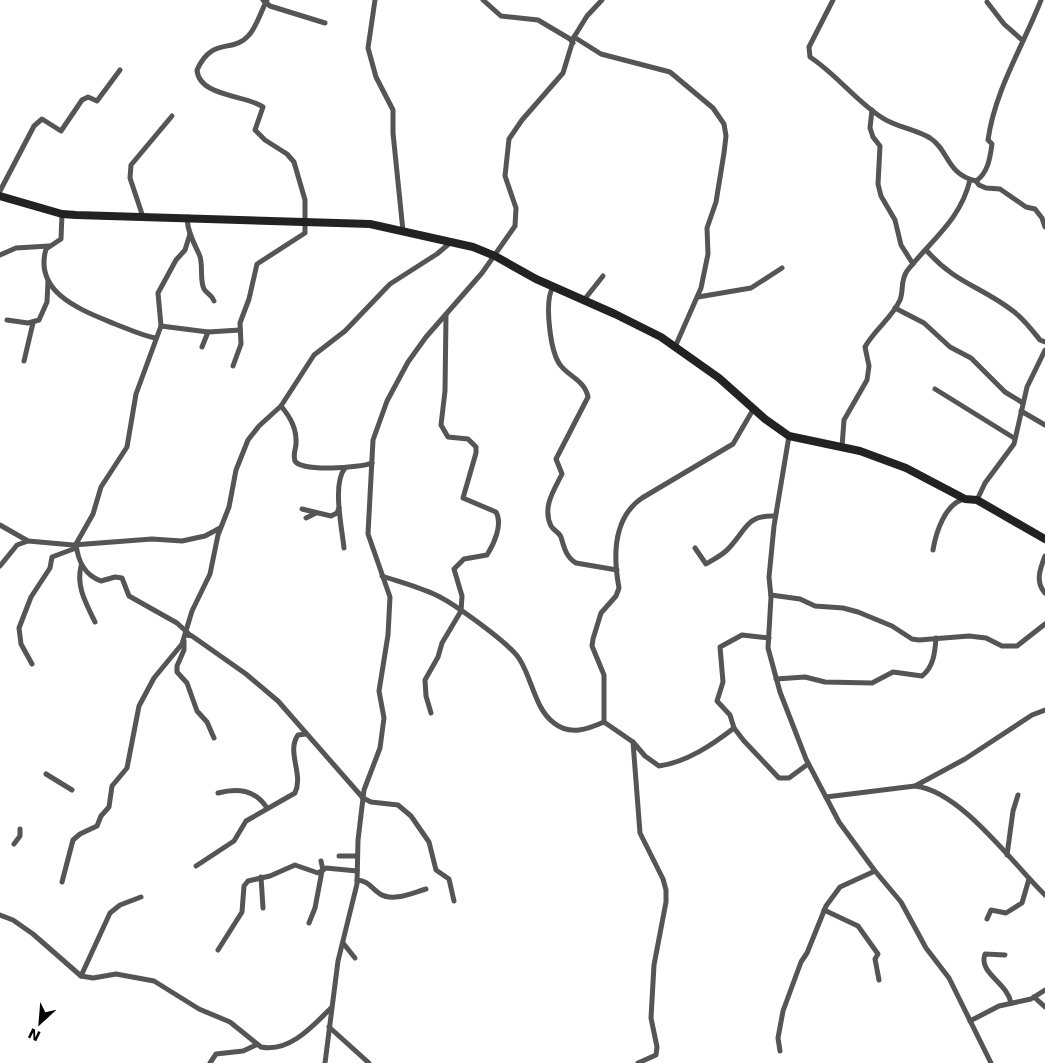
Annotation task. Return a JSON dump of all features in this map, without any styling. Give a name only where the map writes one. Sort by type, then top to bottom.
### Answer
[{"type":"main road","points":[[0,196],[62,214],[188,217],[306,224],[370,224],[473,247],[495,256],[553,287],[615,314],[675,347],[719,378],[790,436],[860,451],[893,463],[965,499],[977,500],[1045,539]]},
{"type":"street","points":[[375,0],[368,48],[376,77],[392,110],[403,231]]},
{"type":"street","points":[[484,0],[506,17],[538,20],[570,39],[601,54],[670,72],[712,108],[724,124],[726,136],[716,202],[707,228],[708,254],[698,297],[693,303],[684,329],[675,347]]},
{"type":"street","points":[[491,0],[491,7]]},
{"type":"street","points":[[325,1063],[343,943],[357,880],[357,856],[363,798],[367,778],[380,748],[383,726],[378,691],[388,635],[390,597],[368,534],[373,440],[380,418],[396,383],[426,337],[495,256],[515,226],[514,198],[505,176],[510,139],[522,120],[541,101],[563,73],[574,40],[587,16],[602,0]]},
{"type":"street","points":[[833,0],[809,47],[810,57],[824,66],[872,110],[896,124],[930,138],[939,146],[948,163],[979,185],[1000,190],[1026,207],[1035,209],[1045,227]]},
{"type":"street","points":[[842,447],[844,420],[867,380],[868,366],[865,347],[895,308],[902,293],[903,278],[958,212],[973,180],[983,176],[990,160],[992,144],[988,140],[990,125],[1022,40],[1041,0]]},
{"type":"street","points":[[232,366],[241,344],[240,323],[249,299],[257,264],[262,258],[304,235],[306,224],[305,200],[294,162],[287,154],[265,140],[255,130],[263,107],[219,93],[197,76],[197,70],[207,54],[249,36],[265,1],[325,24]]},
{"type":"street","points":[[986,2],[1004,24],[1022,40]]},
{"type":"street","points":[[0,196],[34,126],[42,119],[61,130],[82,100],[88,97],[97,101],[120,70]]},
{"type":"street","points":[[872,110],[870,128],[873,137],[880,146],[878,184],[894,220],[901,245],[913,264]]},
{"type":"street","points":[[143,217],[130,178],[131,165],[172,116]]},
{"type":"street","points":[[0,255],[16,248],[49,246],[61,238],[62,214]]},
{"type":"street","points":[[32,664],[19,637],[19,628],[29,601],[50,568],[52,557],[76,546],[93,514],[102,487],[127,446],[136,394],[161,326],[158,293],[176,260],[186,250],[190,234],[188,217]]},
{"type":"street","points":[[190,234],[195,241],[195,248],[201,262],[204,287],[214,301]]},
{"type":"street","points":[[214,738],[207,722],[197,711],[187,683],[177,672],[177,666],[184,650],[192,611],[212,569],[220,528],[229,507],[236,470],[245,447],[259,426],[281,406],[314,355],[345,331],[390,284],[437,254],[451,241]]},
{"type":"street","points":[[7,320],[33,323],[40,320],[47,302],[45,255],[49,246]]},
{"type":"street","points":[[927,251],[942,268],[957,279],[1014,312],[1040,340],[1045,342]]},
{"type":"street","points":[[698,297],[751,288],[782,268]]},
{"type":"street","points":[[47,276],[57,292],[77,308],[134,332],[155,338]]},
{"type":"street","points":[[584,300],[603,276]]},
{"type":"street","points":[[553,287],[550,296],[549,324],[555,355],[559,364],[577,378],[586,389],[588,397],[556,459],[562,474],[550,497],[551,528],[560,535],[570,560],[576,563],[617,570]]},
{"type":"street","points":[[895,308],[924,323],[950,347],[971,358],[1005,392],[1023,403]]},
{"type":"street","points":[[431,713],[426,696],[426,680],[438,657],[442,643],[461,612],[462,596],[454,569],[464,559],[487,555],[498,530],[499,521],[496,512],[463,498],[476,447],[468,439],[448,437],[441,425],[445,391],[446,314]]},
{"type":"street","points":[[24,361],[33,323]]},
{"type":"street","points":[[161,326],[208,332],[240,330]]},
{"type":"street","points":[[202,347],[208,332]]},
{"type":"street","points":[[977,500],[985,483],[1014,444],[1027,387],[1045,350]]},
{"type":"street","points":[[936,389],[1014,438]]},
{"type":"street","points":[[281,406],[293,421],[296,438],[294,458],[299,465],[306,467],[345,468],[372,464]]},
{"type":"street","points":[[604,722],[604,675],[592,646],[601,613],[616,596],[619,588],[617,534],[624,516],[631,506],[733,444],[754,408]]},
{"type":"street","points":[[1021,411],[1045,425]]},
{"type":"street","points":[[790,436],[775,516],[769,568],[771,595],[769,655],[776,679],[808,764],[839,822],[875,871],[901,902],[926,948],[949,978],[991,1063]]},
{"type":"street","points":[[344,548],[340,507],[340,478],[345,468]]},
{"type":"street","points":[[933,550],[935,537],[945,515],[957,500],[965,499]]},
{"type":"street","points":[[302,508],[331,516],[337,513],[340,507]]},
{"type":"street","points":[[306,518],[316,513]]},
{"type":"street","points":[[695,548],[706,564],[728,550],[757,516],[775,516]]},
{"type":"street","points":[[0,525],[28,541],[76,546],[152,539],[182,541],[205,536],[220,528]]},
{"type":"street","points":[[0,566],[17,545],[28,541]]},
{"type":"street","points":[[76,546],[81,566],[79,575],[81,590],[95,622]]},
{"type":"street","points":[[1045,556],[1039,578],[1039,586],[1045,594]]},
{"type":"street","points":[[81,566],[101,581],[115,577],[122,578],[129,596],[177,623],[186,636],[246,674],[278,701],[363,798],[370,802],[395,804],[411,816],[429,842],[436,870],[448,880],[454,901]]},
{"type":"street","points":[[382,576],[438,595],[515,652],[527,672],[538,700],[554,723],[574,731],[585,730],[604,722]]},
{"type":"street","points":[[771,595],[800,599],[815,606],[843,608],[858,612],[892,626],[912,639],[986,638],[1002,646],[1017,646],[1045,624]]},
{"type":"street","points":[[769,638],[742,635],[720,647],[723,682],[716,700],[730,715],[734,728],[744,742],[779,778],[789,778],[808,764]]},
{"type":"street","points":[[62,882],[73,840],[80,834],[97,826],[101,816],[109,808],[112,786],[127,768],[139,706],[154,678],[178,651],[186,636]]},
{"type":"street","points":[[776,679],[805,677],[825,682],[872,683],[893,672],[922,676],[928,671],[931,664],[936,638]]},
{"type":"street","points":[[915,786],[965,759],[1032,715],[1045,710]]},
{"type":"street","points":[[604,722],[633,742],[652,763],[658,766],[689,756],[734,728]]},
{"type":"street","points":[[196,866],[234,841],[246,821],[296,793],[298,783],[294,742],[298,735],[307,734]]},
{"type":"street","points":[[633,742],[640,833],[663,879],[666,902],[654,965],[651,1018],[657,1047],[656,1055],[638,1063]]},
{"type":"street","points":[[46,774],[72,790]]},
{"type":"street","points":[[826,797],[915,786],[928,788],[945,797],[1007,855],[1045,895]]},
{"type":"street","points":[[218,793],[236,790],[249,792],[261,799],[267,808]]},
{"type":"street","points":[[1007,855],[1013,811],[1018,795]]},
{"type":"street","points":[[14,844],[20,836],[20,830]]},
{"type":"street","points":[[339,856],[357,856]]},
{"type":"street","points":[[309,923],[315,908],[322,870],[321,861]]},
{"type":"street","points":[[218,950],[242,912],[245,883],[295,865],[318,873],[322,870],[341,869],[357,871]]},
{"type":"street","points":[[780,1051],[778,1038],[783,1011],[801,962],[807,953],[824,910],[840,887],[875,871]]},
{"type":"street","points":[[261,877],[263,908]]},
{"type":"street","points":[[986,919],[991,910],[1006,914],[1022,903],[1029,879]]},
{"type":"street","points":[[357,880],[367,881],[380,894],[390,898],[426,889]]},
{"type":"street","points":[[81,976],[110,913],[120,905],[142,897]]},
{"type":"street","points":[[824,910],[858,926],[865,933],[878,954],[875,960],[879,980]]},
{"type":"street","points":[[0,916],[13,920],[33,934],[81,976],[92,978],[116,974],[154,981],[199,1009],[230,1022],[256,1045],[271,1048],[297,1039],[332,1008]]},
{"type":"street","points":[[343,943],[355,958]]},
{"type":"street","points":[[1005,955],[985,954],[983,959],[987,971],[998,980],[1010,995],[1011,1003]]},
{"type":"street","points":[[970,1021],[1011,1003],[1034,997],[1045,990]]},
{"type":"street","points":[[1034,997],[1045,1007]]},
{"type":"street","points":[[329,1027],[369,1063]]},
{"type":"street","points":[[210,1063],[216,1054],[243,1051],[256,1045]]}]
